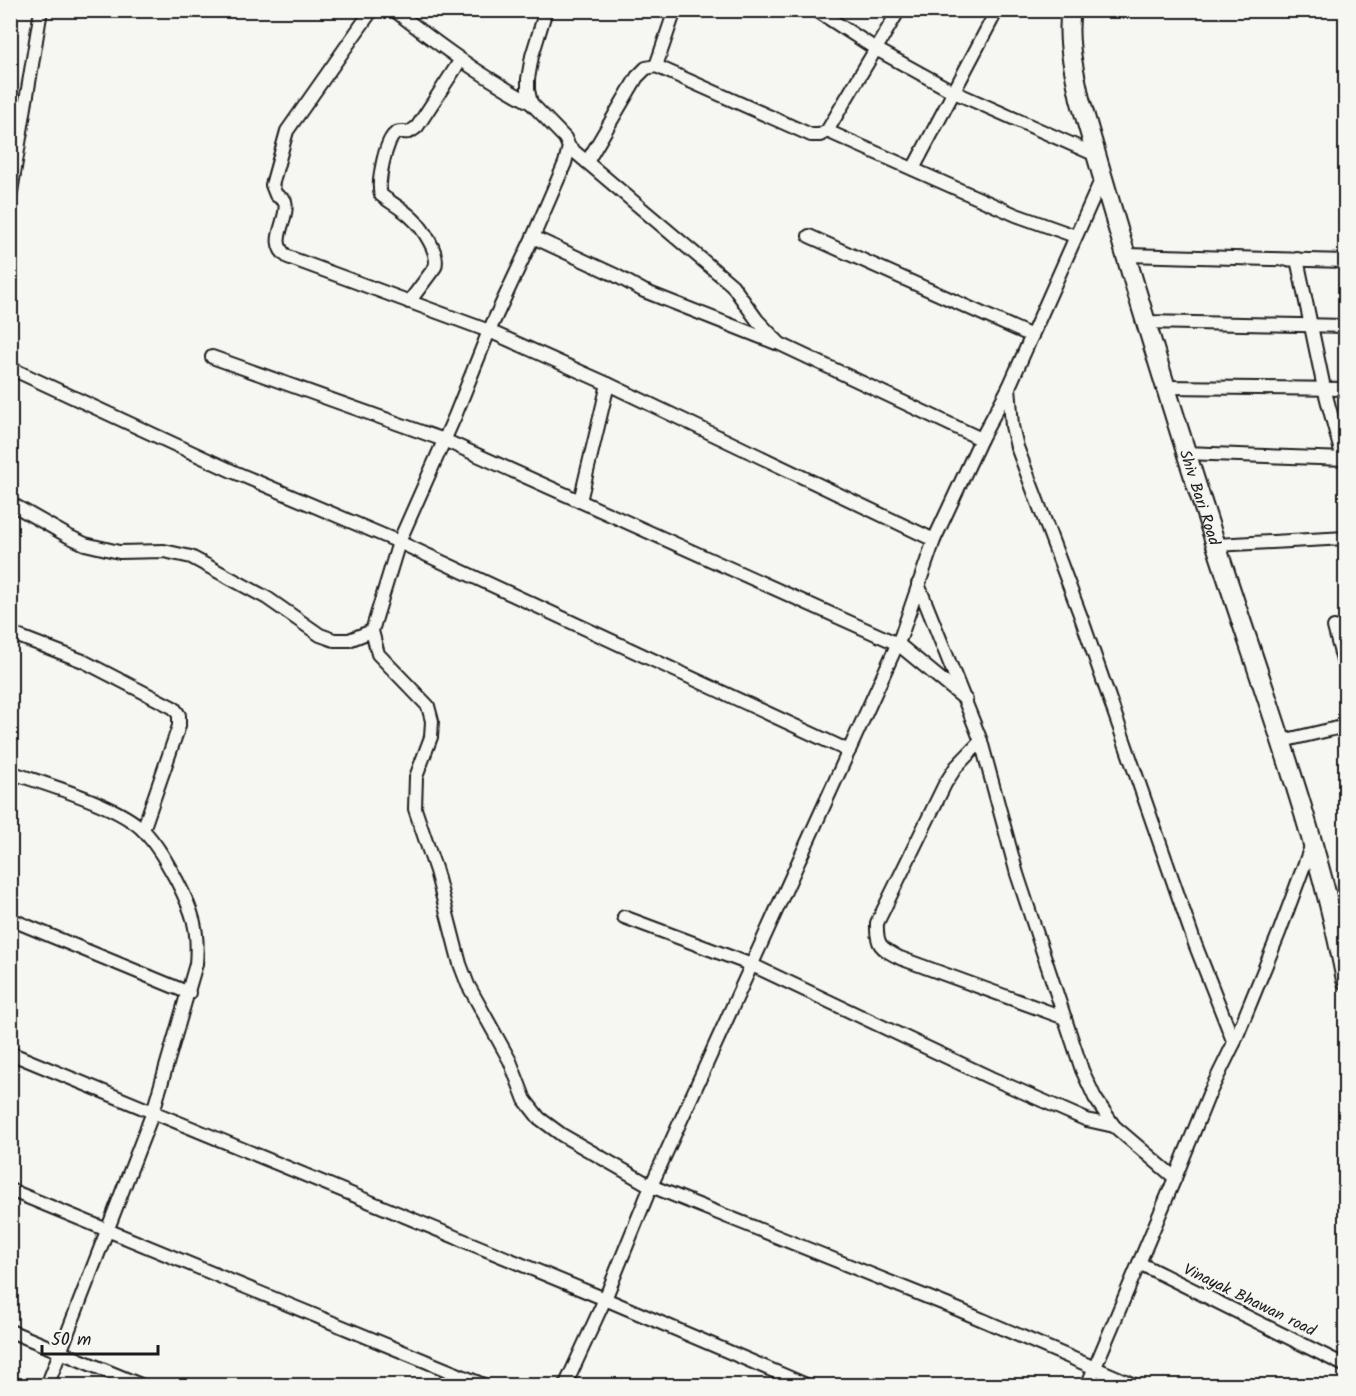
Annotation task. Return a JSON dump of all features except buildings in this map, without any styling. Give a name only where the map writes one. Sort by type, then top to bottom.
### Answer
[{"type":"street","points":[[10,198],[41,10]]},
{"type":"street","points":[[372,10],[287,131],[272,185],[276,195],[285,201],[287,207],[278,246],[282,253],[489,331],[608,384],[934,540]]},
{"type":"street","points":[[394,10],[460,61],[490,81],[531,103],[558,130],[569,147],[732,285],[757,320],[780,344]]},
{"type":"street","points":[[531,103],[528,79],[532,56],[546,10]]},
{"type":"street","points":[[657,66],[675,10]]},
{"type":"street","points":[[816,10],[876,49],[954,93],[1096,155]]},
{"type":"street","points":[[587,162],[637,77],[646,68],[657,66],[811,135],[819,135],[827,131],[899,10]]},
{"type":"street","points":[[913,169],[997,10]]},
{"type":"street","name":"Shiv Bari Road","points":[[1067,13],[1071,54],[1080,99],[1102,178],[1185,453],[1282,741],[1313,842],[1343,959],[1346,980]]},
{"type":"street","points":[[409,302],[435,267],[437,260],[435,252],[415,220],[381,195],[379,183],[389,141],[394,135],[417,127],[460,61]]},
{"type":"street","points":[[827,131],[1016,215],[1075,236]]},
{"type":"street","points":[[569,147],[562,171],[489,331],[399,542],[372,631],[378,654],[428,706],[432,721],[431,737],[416,777],[415,809],[436,871],[460,964],[468,984],[510,1061],[525,1101],[539,1118],[561,1135],[651,1186],[1096,1366],[1137,1386]]},
{"type":"street","points":[[565,1386],[605,1299],[651,1186],[898,644],[934,540],[981,439],[1009,387],[1102,178]]},
{"type":"street","points":[[809,236],[1032,336]]},
{"type":"street","points":[[533,237],[644,291],[780,344],[981,439]]},
{"type":"street","points":[[1127,255],[1346,261]]},
{"type":"street","points":[[1185,453],[1344,459],[1324,388],[1297,260]]},
{"type":"street","points":[[1145,322],[1346,326]]},
{"type":"street","points":[[212,357],[444,440],[898,644],[966,700]]},
{"type":"street","points":[[10,368],[234,472],[399,542],[849,751]]},
{"type":"street","points":[[580,501],[608,384]]},
{"type":"street","points":[[1009,387],[1012,426],[1017,447],[1081,617],[1195,944],[1234,1043]]},
{"type":"street","points":[[1165,387],[1346,389]]},
{"type":"street","points":[[10,503],[85,544],[119,552],[164,551],[191,557],[267,598],[320,635],[334,640],[349,640],[372,631]]},
{"type":"street","points":[[1216,545],[1346,538]]},
{"type":"street","points":[[918,584],[981,741],[1017,874],[1082,1070],[1095,1098],[1114,1126],[1175,1178]]},
{"type":"street","points":[[1334,627],[1346,672]]},
{"type":"street","points":[[10,633],[82,662],[174,708],[179,715],[179,726],[143,830]]},
{"type":"street","points":[[1282,741],[1346,726]]},
{"type":"street","points":[[981,741],[956,767],[945,784],[877,923],[876,938],[882,949],[900,958],[1065,1018]]},
{"type":"street","points":[[10,772],[118,812],[143,830],[162,853],[190,906],[198,941],[196,964],[189,993],[153,1112],[46,1386]]},
{"type":"street","points":[[1087,1386],[1209,1094],[1234,1043],[1313,842]]},
{"type":"street","points":[[624,917],[752,965],[1087,1120],[1114,1126]]},
{"type":"street","points":[[10,919],[189,993]]},
{"type":"street","points":[[10,1053],[605,1299],[809,1386]]},
{"type":"street","points":[[10,1190],[486,1386]]},
{"type":"street","name":"Vinayak Bhawan road","points":[[1139,1263],[1346,1366]]},
{"type":"street","points":[[10,1331],[143,1386]]}]
